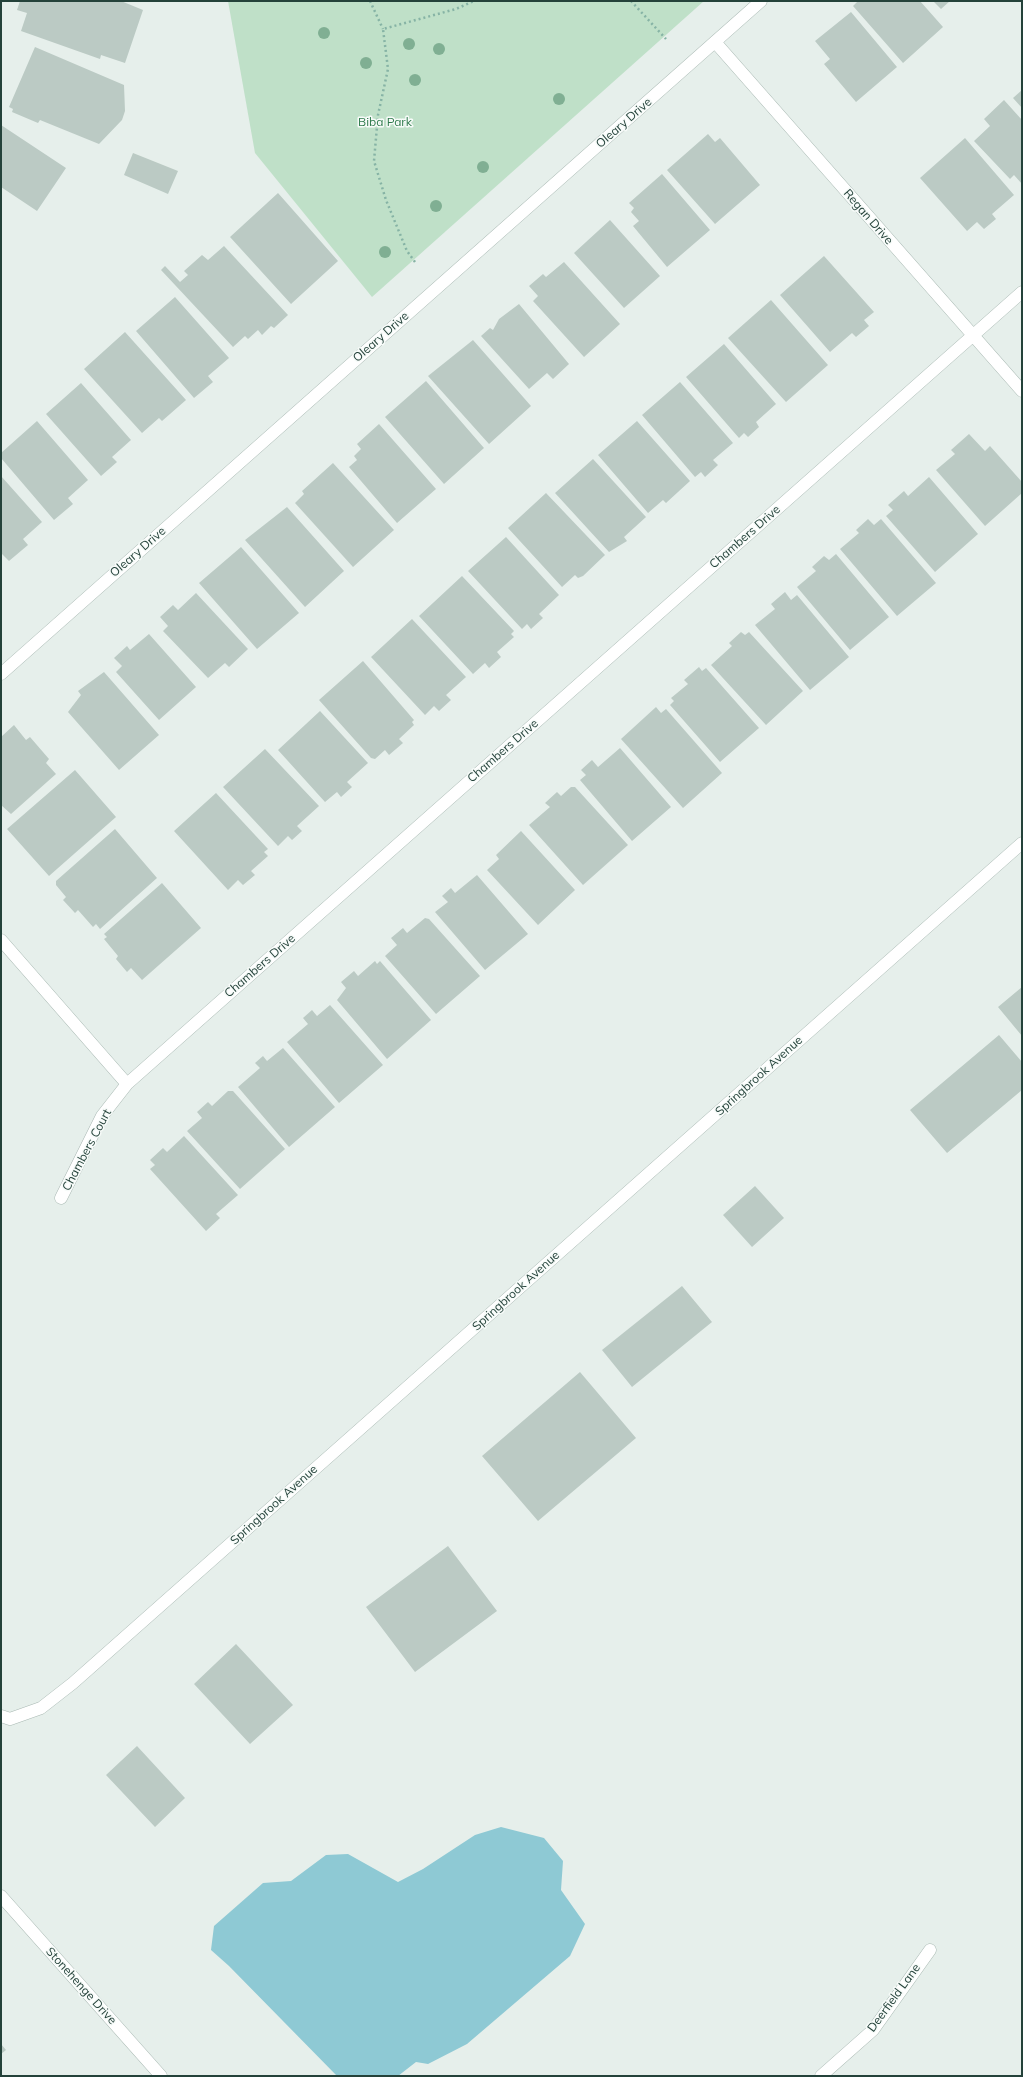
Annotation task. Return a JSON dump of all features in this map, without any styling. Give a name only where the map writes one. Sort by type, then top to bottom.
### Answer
[{"type":"street","name":"Oleary Drive","points":[[1,674],[761,1]]},
{"type":"street","name":"Regan Drive","points":[[715,42],[1022,391]]},
{"type":"street","name":"Chambers Drive","points":[[127,1084],[1022,292]]},
{"type":"street","name":"Springbrook Avenue","points":[[1,1716],[10,1719],[41,1708],[73,1682],[1022,843]]},
{"type":"street","points":[[1,940],[127,1084]]},
{"type":"street","name":"Chambers Court","points":[[61,1198],[102,1116],[127,1084]]},
{"type":"street","name":"Stonehenge Drive","points":[[1,1896],[161,2076]]},
{"type":"street","name":"Deerfield Lane","points":[[820,2076],[873,2030],[930,1950]]},
{"type":"path","points":[[370,1],[383,29],[388,69],[378,115],[374,161],[386,200],[408,251],[415,262]]},
{"type":"path","points":[[383,29],[456,9],[474,1]]},
{"type":"path","points":[[631,1],[666,39]]},
{"type":"green space","name":"Biba Park","points":[[228,1],[704,1],[372,297],[255,153]]},
{"type":"water","points":[[501,1827],[544,1838],[563,1861],[561,1890],[585,1924],[570,1956],[467,2044],[428,2064],[416,2062],[398,2076],[337,2076],[229,1966],[211,1950],[214,1926],[263,1883],[291,1881],[326,1855],[348,1854],[398,1882],[423,1869],[475,1835]]},
{"type":"building","points":[[20,1],[121,1],[143,10],[125,63],[101,55],[100,59],[21,31],[27,13],[17,10]]},
{"type":"building","points":[[858,1],[920,1],[943,27],[903,63],[853,6]]},
{"type":"building","points":[[933,1],[950,1],[941,9]]},
{"type":"building","points":[[851,12],[897,67],[856,102],[824,64],[830,59],[815,41]]},
{"type":"building","points":[[35,47],[124,85],[125,111],[122,120],[99,144],[40,120],[38,123],[12,112],[13,109],[9,107]]},
{"type":"building","points":[[1022,90],[1022,108],[1013,98]]},
{"type":"building","points":[[1004,100],[1022,120],[1022,184],[1014,175],[1010,179],[974,141],[990,126],[984,119]]},
{"type":"building","points":[[1,125],[66,168],[37,211],[1,187]]},
{"type":"building","points":[[708,134],[715,142],[720,138],[760,185],[715,224],[667,170]]},
{"type":"building","points":[[965,138],[1014,195],[992,214],[996,219],[984,229],[977,222],[967,231],[920,178]]},
{"type":"building","points":[[133,153],[178,171],[168,194],[124,175]]},
{"type":"building","points":[[662,174],[710,230],[667,267],[633,226],[639,221],[631,212],[634,208],[629,203]]},
{"type":"building","points":[[278,193],[338,261],[291,304],[230,237]]},
{"type":"building","points":[[610,220],[660,276],[624,308],[574,253]]},
{"type":"building","points":[[224,246],[288,315],[274,328],[271,326],[262,335],[258,330],[248,339],[245,336],[233,347],[161,270],[165,266],[180,282],[188,275],[184,271],[202,255],[208,260]]},
{"type":"building","points":[[824,256],[874,312],[864,320],[869,326],[856,337],[852,333],[830,352],[780,295]]},
{"type":"building","points":[[564,262],[620,324],[584,357],[533,301],[538,296],[529,286],[543,274],[546,277]]},
{"type":"building","points":[[175,297],[229,358],[208,376],[213,382],[194,398],[136,331]]},
{"type":"building","points":[[771,300],[828,365],[786,402],[728,338]]},
{"type":"building","points":[[519,304],[569,364],[553,379],[547,373],[529,389],[481,336],[490,328],[493,330],[499,319]]},
{"type":"building","points":[[125,332],[186,400],[162,421],[159,418],[142,433],[84,369]]},
{"type":"building","points":[[473,340],[531,406],[489,444],[428,376]]},
{"type":"building","points":[[724,344],[776,404],[756,422],[759,427],[748,437],[744,433],[739,438],[686,377]]},
{"type":"building","points":[[426,381],[484,448],[444,484],[385,417]]},
{"type":"building","points":[[680,382],[733,443],[713,460],[718,465],[705,477],[701,472],[695,477],[642,415]]},
{"type":"building","points":[[81,383],[131,440],[112,457],[117,462],[101,476],[46,414]]},
{"type":"building","points":[[37,421],[88,480],[68,498],[73,504],[54,520],[1,458],[1,453]]},
{"type":"building","points":[[637,421],[690,481],[666,503],[663,500],[648,513],[598,455]]},
{"type":"building","points":[[379,424],[436,489],[397,523],[349,467],[357,460],[354,456],[361,449],[357,444]]},
{"type":"building","points":[[969,434],[985,451],[990,446],[1022,482],[1022,493],[985,526],[936,470],[955,454],[951,450]]},
{"type":"building","points":[[593,459],[646,517],[624,537],[627,541],[609,552],[555,493]]},
{"type":"building","points":[[333,463],[394,530],[353,567],[295,503],[304,494],[302,491]]},
{"type":"building","points":[[1,476],[42,522],[23,539],[28,545],[9,561],[1,553]]},
{"type":"building","points":[[929,477],[978,534],[935,572],[886,516],[893,510],[888,505],[904,491],[908,496]]},
{"type":"building","points":[[546,493],[605,555],[583,576],[578,578],[575,575],[562,587],[508,528]]},
{"type":"building","points":[[287,507],[344,571],[305,607],[245,540]]},
{"type":"building","points":[[868,519],[874,525],[881,519],[936,583],[897,616],[840,549],[859,533],[856,530]]},
{"type":"building","points":[[506,537],[559,595],[539,614],[543,618],[531,629],[527,624],[522,629],[468,571]]},
{"type":"building","points":[[241,547],[299,613],[257,649],[199,583]]},
{"type":"building","points":[[836,554],[889,617],[850,650],[797,587],[816,571],[812,567],[824,556],[829,560]]},
{"type":"building","points":[[462,576],[514,631],[511,634],[514,637],[497,652],[501,657],[489,668],[485,663],[473,674],[419,616]]},
{"type":"building","points":[[785,592],[791,600],[797,595],[849,657],[810,690],[755,625],[775,609],[771,604]]},
{"type":"building","points":[[196,593],[248,649],[229,667],[225,663],[208,678],[163,631],[168,626],[160,617],[173,605],[178,610]]},
{"type":"building","points":[[412,619],[466,677],[446,695],[451,700],[439,711],[434,706],[425,715],[371,657]]},
{"type":"building","points":[[741,632],[745,635],[749,632],[803,691],[766,725],[711,665],[732,646],[729,643]]},
{"type":"building","points":[[149,634],[196,687],[159,720],[116,672],[122,666],[114,658],[127,646],[130,650]]},
{"type":"building","points":[[363,661],[414,720],[412,722],[414,725],[399,739],[403,743],[389,755],[385,750],[375,759],[371,758],[319,700]]},
{"type":"building","points":[[699,667],[702,671],[706,668],[759,728],[720,762],[670,705],[674,701],[671,698],[688,684],[684,680]]},
{"type":"building","points":[[104,672],[159,735],[119,770],[68,712],[81,695],[78,691]]},
{"type":"building","points":[[656,707],[661,713],[666,709],[722,773],[683,808],[621,739]]},
{"type":"building","points":[[320,711],[368,763],[347,782],[352,787],[341,797],[337,792],[325,802],[278,750]]},
{"type":"building","points":[[14,725],[26,740],[30,737],[49,759],[46,763],[56,774],[11,814],[1,805],[1,737]]},
{"type":"building","points":[[620,748],[671,807],[632,841],[580,780],[586,775],[581,770],[592,760],[598,767]]},
{"type":"building","points":[[265,749],[319,806],[297,826],[302,831],[292,840],[288,836],[278,846],[223,787]]},
{"type":"building","points":[[75,770],[116,817],[49,876],[7,829]]},
{"type":"building","points":[[571,787],[575,787],[628,845],[583,885],[529,825],[550,807],[545,803],[557,792],[561,796]]},
{"type":"building","points":[[216,793],[268,849],[264,852],[268,856],[251,871],[255,875],[243,885],[238,880],[228,890],[174,831]]},
{"type":"building","points":[[115,829],[157,878],[100,929],[96,924],[93,927],[78,910],[75,913],[63,900],[66,897],[56,885],[56,881]]},
{"type":"building","points":[[521,831],[575,890],[538,925],[487,870],[499,859],[496,855]]},
{"type":"building","points":[[477,875],[528,934],[485,970],[435,912],[448,902],[442,896],[451,888],[455,893]]},
{"type":"building","points":[[162,883],[201,928],[142,980],[131,968],[127,972],[116,959],[118,956],[104,939],[107,937],[104,934]]},
{"type":"building","points":[[425,918],[429,919],[480,976],[436,1014],[385,956],[397,945],[391,938],[403,928],[407,933]]},
{"type":"building","points":[[375,961],[377,964],[380,961],[431,1020],[387,1059],[337,1000],[346,988],[341,982],[354,971],[358,976]]},
{"type":"building","points":[[1022,987],[1022,1036],[998,1007]]},
{"type":"building","points":[[330,1005],[383,1065],[339,1103],[287,1042],[308,1024],[303,1018],[312,1010],[317,1016]]},
{"type":"building","points":[[999,1035],[1022,1062],[1022,1090],[947,1153],[910,1110]]},
{"type":"building","points":[[283,1048],[335,1107],[289,1147],[238,1087],[260,1068],[255,1063],[263,1056],[267,1061]]},
{"type":"building","points":[[228,1091],[233,1091],[285,1149],[240,1189],[187,1131],[202,1118],[197,1112],[208,1102],[212,1106]]},
{"type":"building","points":[[184,1136],[238,1195],[216,1214],[220,1218],[206,1231],[150,1169],[155,1165],[150,1160],[163,1148],[167,1152]]},
{"type":"building","points":[[755,1186],[784,1218],[752,1247],[723,1215]]},
{"type":"building","points":[[682,1286],[712,1322],[632,1387],[602,1350]]},
{"type":"building","points":[[580,1372],[636,1438],[538,1521],[482,1456]]},
{"type":"building","points":[[448,1546],[497,1611],[415,1672],[366,1607]]},
{"type":"building","points":[[236,1644],[293,1705],[250,1744],[194,1684]]},
{"type":"building","points":[[137,1746],[185,1798],[155,1827],[106,1775]]},
{"type":"building","points":[[1,2044],[6,2050],[1,2054]]}]
